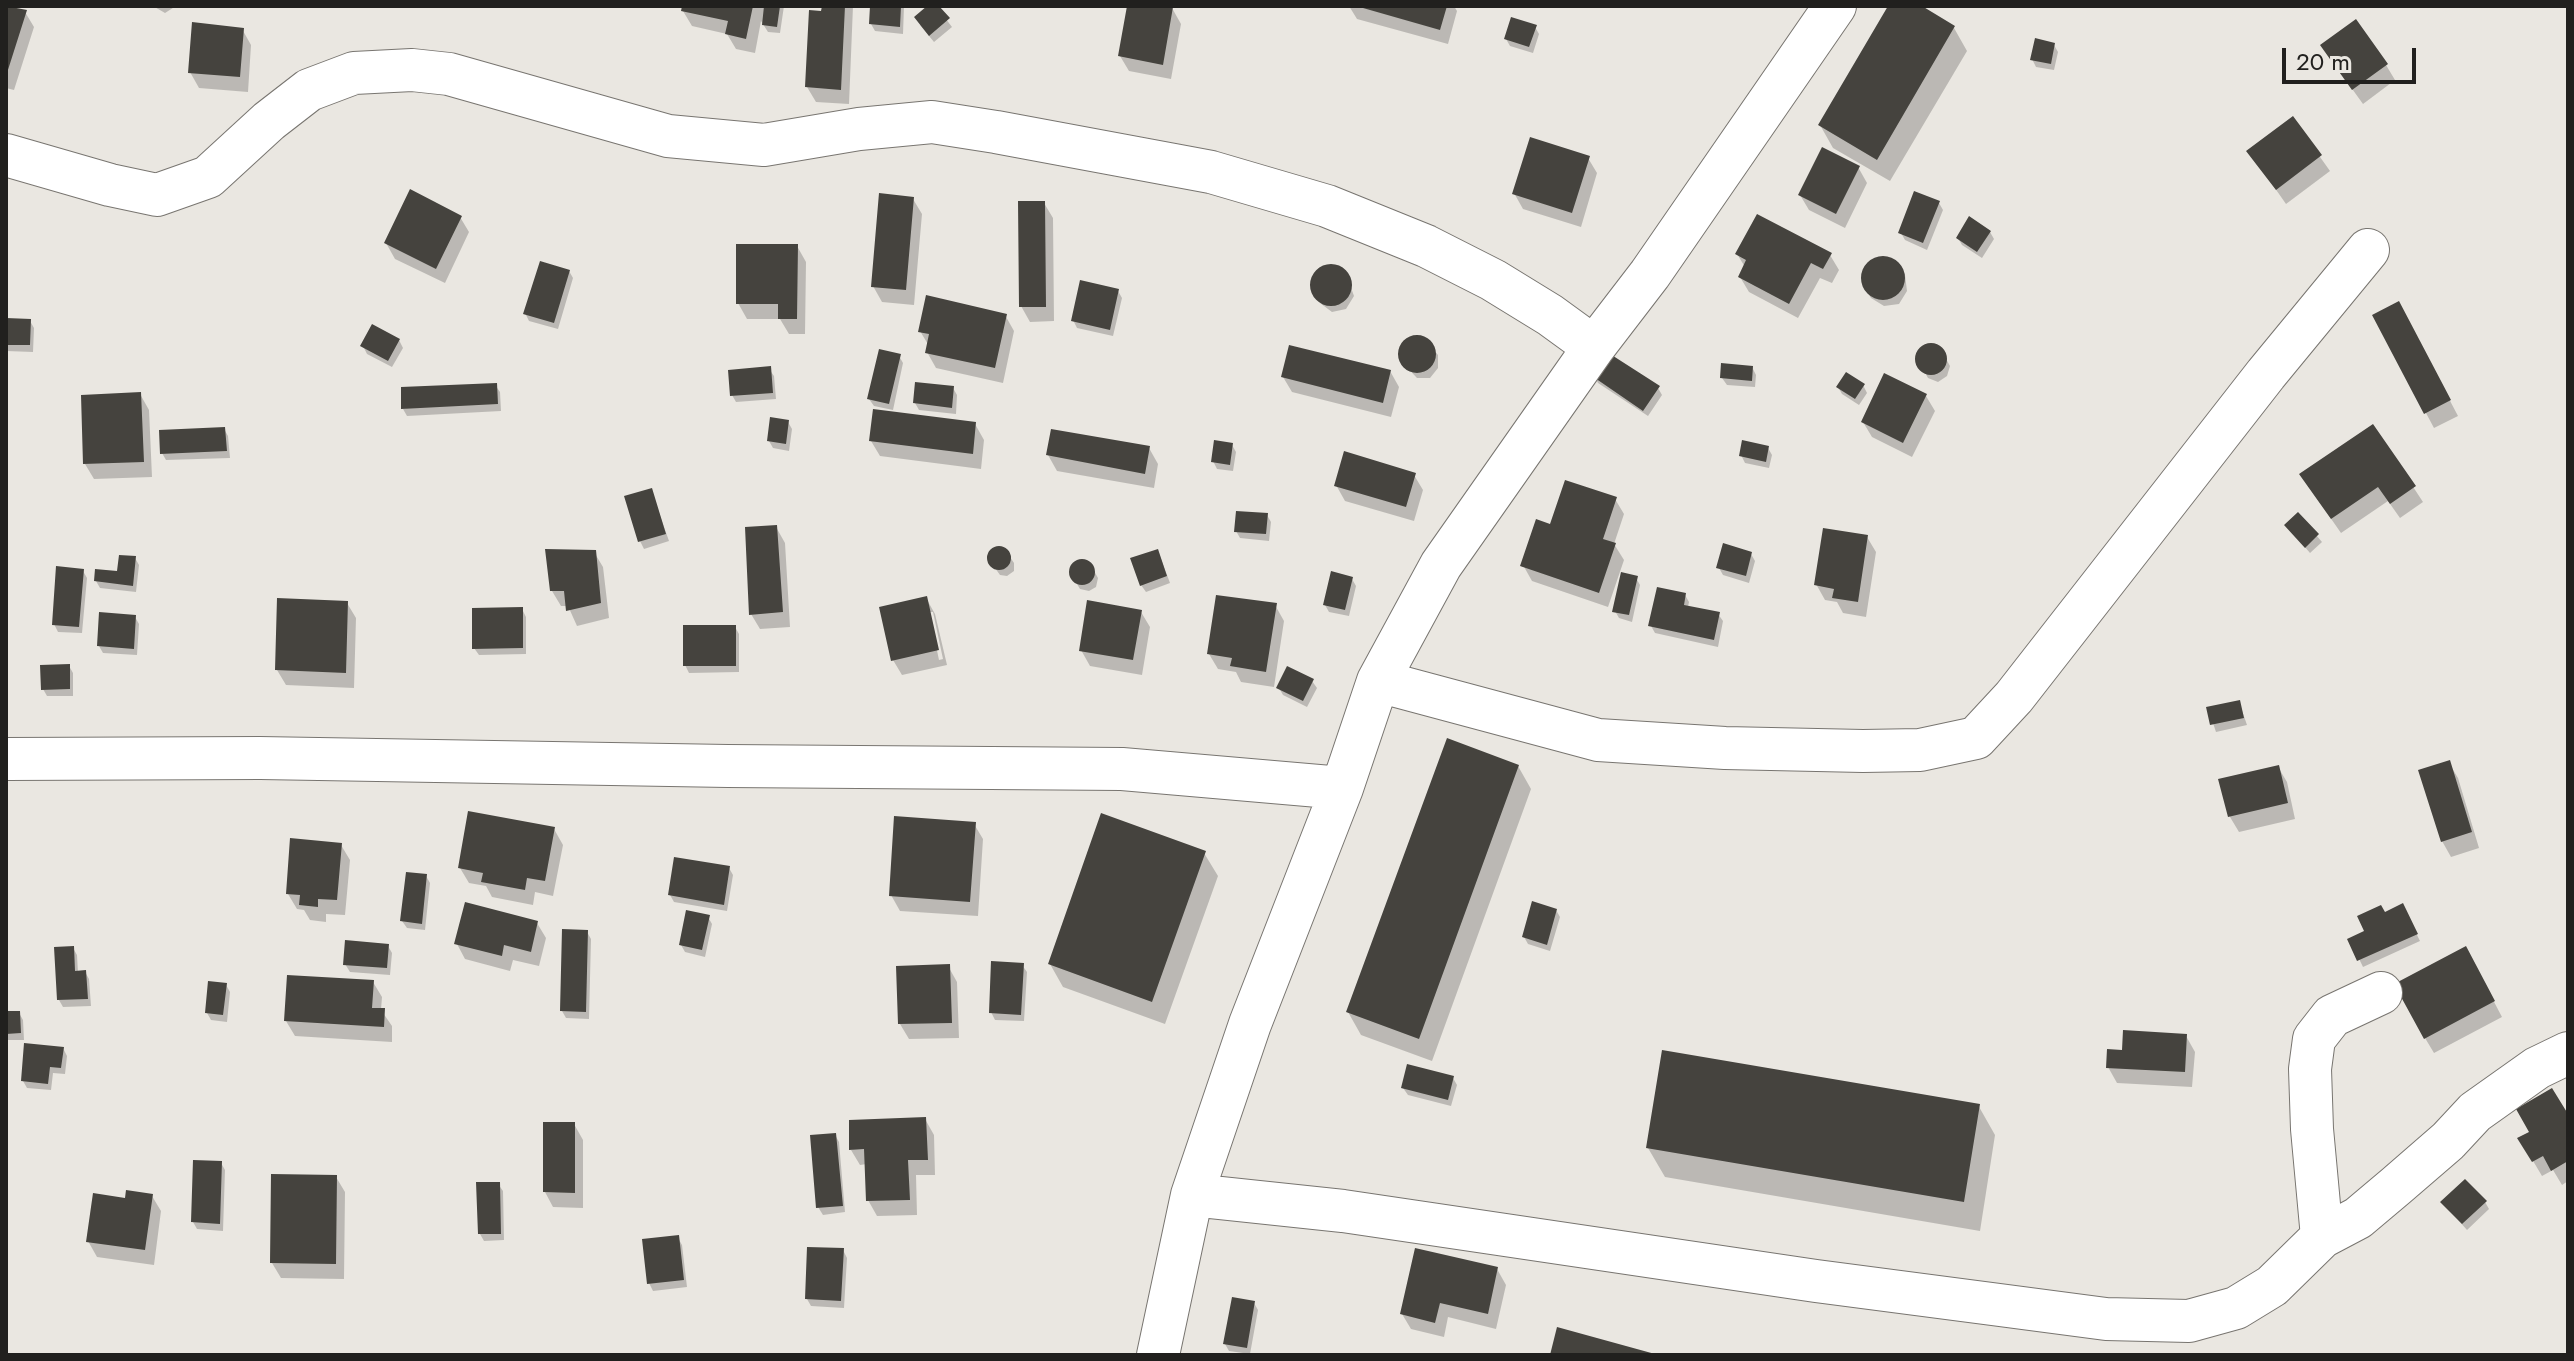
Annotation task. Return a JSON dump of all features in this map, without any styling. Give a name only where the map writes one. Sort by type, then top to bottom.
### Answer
[{"type":"street","points":[[1158,1355],[1192,1195],[1250,1024],[1342,788],[1378,681],[1441,565],[1594,347],[1650,274],[1835,6]]},
{"type":"street","points":[[6,155],[157,195],[208,177],[269,121],[309,90],[354,73],[412,70],[449,74],[668,136],[764,145],[859,129],[932,122],[1211,172],[1327,206],[1426,246],[1493,280],[1594,347]]},
{"type":"street","points":[[1378,681],[1598,740],[1725,748],[1863,751],[1920,750],[1976,738],[2014,697],[2266,374],[2368,250]]},
{"type":"street","points":[[6,759],[260,758],[1122,769],[1342,788]]},
{"type":"street","points":[[2322,1237],[2312,1129],[2310,1069],[2314,1039],[2332,1016],[2381,993]]},
{"type":"street","points":[[1192,1195],[1343,1211],[1816,1281],[2106,1319],[2189,1321],[2236,1308],[2272,1286],[2322,1237],[2358,1218],[2448,1141],[2475,1112],[2537,1068],[2568,1053]]},
{"type":"building","points":[[6,6],[27,10],[7,73],[6,73]]},
{"type":"building","points":[[682,6],[753,6],[746,39],[725,34],[728,21],[681,11]]},
{"type":"building","points":[[764,6],[780,6],[777,27],[762,25]]},
{"type":"building","points":[[822,6],[845,6],[841,90],[805,87],[809,10],[821,11]]},
{"type":"building","points":[[870,6],[901,6],[900,27],[869,24]]},
{"type":"building","points":[[927,6],[939,6],[950,18],[929,36],[914,17]]},
{"type":"building","points":[[1127,6],[1173,7],[1163,65],[1118,56]]},
{"type":"building","points":[[1356,6],[1447,6],[1440,30]]},
{"type":"building","points":[[1888,6],[1922,6],[1955,26],[1877,160],[1818,125]]},
{"type":"building","points":[[1511,17],[1537,25],[1529,47],[1504,39]]},
{"type":"building","points":[[2356,19],[2388,64],[2352,90],[2320,45]]},
{"type":"building","points":[[192,22],[244,28],[240,77],[188,73]]},
{"type":"building","points":[[2035,38],[2055,43],[2051,64],[2030,60]]},
{"type":"building","points":[[2293,116],[2322,155],[2276,190],[2246,151]]},
{"type":"building","points":[[1530,137],[1590,156],[1572,213],[1512,194]]},
{"type":"building","points":[[1822,147],[1860,166],[1836,214],[1798,195]]},
{"type":"building","points":[[410,189],[462,216],[436,269],[384,243]]},
{"type":"building","points":[[1914,191],[1940,201],[1923,243],[1898,233]]},
{"type":"building","points":[[879,193],[914,197],[906,290],[871,287]]},
{"type":"building","points":[[1018,201],[1045,201],[1046,307],[1019,307]]},
{"type":"building","points":[[1757,214],[1832,253],[1823,269],[1811,263],[1789,304],[1738,277],[1746,260],[1735,254]]},
{"type":"building","points":[[1969,216],[1991,231],[1977,252],[1956,238]]},
{"type":"building","points":[[736,244],[798,244],[797,319],[778,319],[778,304],[736,304]]},
{"type":"building","points":[[1883,256],[1899,262],[1905,278],[1899,294],[1883,300],[1867,294],[1861,278],[1867,262]]},
{"type":"building","points":[[540,261],[570,270],[554,323],[523,314]]},
{"type":"building","points":[[1331,264],[1346,270],[1352,285],[1346,300],[1331,306],[1316,300],[1310,285],[1316,270]]},
{"type":"building","points":[[1080,280],[1119,289],[1110,330],[1071,321]]},
{"type":"building","points":[[926,295],[1007,314],[995,368],[925,353],[929,334],[918,332]]},
{"type":"building","points":[[2399,301],[2451,400],[2424,414],[2372,315]]},
{"type":"building","points":[[6,318],[31,319],[30,345],[6,345]]},
{"type":"building","points":[[372,324],[400,339],[388,361],[360,346]]},
{"type":"building","points":[[1417,335],[1430,341],[1436,354],[1430,367],[1417,373],[1404,367],[1398,354],[1404,341]]},
{"type":"building","points":[[1931,343],[1942,348],[1947,359],[1942,370],[1931,375],[1920,370],[1915,359],[1920,348]]},
{"type":"building","points":[[1289,345],[1391,370],[1383,403],[1281,377]]},
{"type":"building","points":[[879,349],[901,354],[889,404],[867,399]]},
{"type":"building","points":[[1607,352],[1660,386],[1643,411],[1592,376]]},
{"type":"building","points":[[1721,363],[1753,366],[1752,381],[1720,378]]},
{"type":"building","points":[[771,366],[773,393],[730,396],[728,370]]},
{"type":"building","points":[[1846,372],[1865,384],[1855,399],[1836,387]]},
{"type":"building","points":[[1884,373],[1927,394],[1903,443],[1861,422]]},
{"type":"building","points":[[915,382],[954,386],[952,408],[913,403]]},
{"type":"building","points":[[497,383],[498,404],[401,409],[401,387]]},
{"type":"building","points":[[141,392],[144,462],[83,464],[81,395]]},
{"type":"building","points":[[873,409],[976,422],[973,454],[869,441]]},
{"type":"building","points":[[770,417],[789,420],[786,444],[767,441]]},
{"type":"building","points":[[2373,424],[2416,486],[2390,504],[2378,487],[2331,519],[2299,474]]},
{"type":"building","points":[[225,427],[227,451],[160,454],[159,430]]},
{"type":"building","points":[[1051,429],[1150,446],[1145,474],[1046,455]]},
{"type":"building","points":[[1214,440],[1233,443],[1230,465],[1211,462]]},
{"type":"building","points":[[1742,440],[1769,446],[1766,462],[1739,456]]},
{"type":"building","points":[[1344,451],[1416,473],[1406,507],[1334,486]]},
{"type":"building","points":[[1565,480],[1617,497],[1603,539],[1616,543],[1599,593],[1520,566],[1536,519],[1550,524]]},
{"type":"building","points":[[652,488],[666,534],[638,542],[624,496]]},
{"type":"building","points":[[1236,511],[1268,513],[1266,534],[1234,532]]},
{"type":"building","points":[[2298,512],[2319,534],[2305,548],[2284,525]]},
{"type":"building","points":[[777,525],[783,612],[749,615],[745,527]]},
{"type":"building","points":[[1823,528],[1868,535],[1858,602],[1832,598],[1834,589],[1814,585]]},
{"type":"building","points":[[1723,543],[1752,552],[1746,576],[1716,568]]},
{"type":"building","points":[[999,546],[1008,549],[1011,558],[1008,567],[999,570],[990,567],[987,558],[990,549]]},
{"type":"building","points":[[545,549],[596,550],[601,603],[566,611],[564,591],[550,591]]},
{"type":"building","points":[[1158,549],[1167,576],[1140,586],[1130,558]]},
{"type":"building","points":[[119,555],[136,556],[133,586],[94,581],[95,569],[117,571]]},
{"type":"building","points":[[1082,559],[1091,563],[1095,572],[1091,581],[1082,585],[1073,581],[1069,572],[1073,563]]},
{"type":"building","points":[[56,566],[84,569],[79,627],[52,625]]},
{"type":"building","points":[[1331,571],[1353,577],[1345,610],[1323,605]]},
{"type":"building","points":[[1621,572],[1638,576],[1629,615],[1612,612]]},
{"type":"building","points":[[1657,587],[1686,593],[1684,605],[1720,612],[1714,640],[1648,626]]},
{"type":"building","points":[[1216,595],[1277,603],[1266,672],[1230,666],[1232,658],[1207,654]]},
{"type":"building","points":[[927,596],[939,650],[891,661],[879,607]]},
{"type":"building","points":[[277,598],[348,601],[346,673],[275,670]]},
{"type":"building","points":[[1087,600],[1142,610],[1133,660],[1079,651]]},
{"type":"building","points":[[523,607],[523,648],[472,649],[472,608]]},
{"type":"building","points":[[99,612],[136,615],[134,649],[97,646]]},
{"type":"building","points":[[683,625],[736,625],[736,666],[683,666]]},
{"type":"building","points":[[70,664],[70,689],[41,690],[40,665]]},
{"type":"building","points":[[1287,666],[1314,679],[1303,701],[1276,688]]},
{"type":"building","points":[[2240,700],[2244,718],[2210,725],[2206,707]]},
{"type":"building","points":[[1447,738],[1519,765],[1419,1039],[1346,1012]]},
{"type":"building","points":[[2450,760],[2472,832],[2441,842],[2418,770]]},
{"type":"building","points":[[2279,765],[2288,803],[2228,817],[2218,779]]},
{"type":"building","points":[[468,811],[555,827],[545,881],[527,878],[525,890],[481,882],[483,873],[458,868]]},
{"type":"building","points":[[1101,813],[1206,851],[1152,1002],[1048,964]]},
{"type":"building","points":[[894,816],[976,822],[970,902],[889,896]]},
{"type":"building","points":[[290,838],[342,843],[337,900],[318,899],[318,907],[299,905],[300,895],[286,894]]},
{"type":"building","points":[[674,857],[730,866],[724,905],[668,895]]},
{"type":"building","points":[[406,872],[427,874],[422,924],[400,921]]},
{"type":"building","points":[[1532,901],[1557,909],[1547,945],[1522,937]]},
{"type":"building","points":[[465,902],[538,921],[531,952],[504,945],[502,956],[454,944]]},
{"type":"building","points":[[2403,903],[2418,934],[2357,961],[2347,939],[2364,931],[2357,916],[2381,905],[2385,912]]},
{"type":"building","points":[[686,910],[710,915],[702,950],[679,945]]},
{"type":"building","points":[[562,929],[588,930],[586,1012],[560,1011]]},
{"type":"building","points":[[345,940],[389,944],[387,968],[343,965]]},
{"type":"building","points":[[74,946],[75,971],[86,970],[88,999],[57,1000],[54,947]]},
{"type":"building","points":[[2466,946],[2495,1001],[2424,1039],[2394,984]]},
{"type":"building","points":[[991,961],[1024,963],[1021,1015],[989,1013]]},
{"type":"building","points":[[950,964],[952,1023],[898,1024],[896,966]]},
{"type":"building","points":[[287,975],[374,980],[372,1008],[385,1008],[384,1027],[284,1021]]},
{"type":"building","points":[[208,981],[227,983],[223,1015],[205,1013]]},
{"type":"building","points":[[6,1011],[20,1011],[21,1033],[6,1034]]},
{"type":"building","points":[[2123,1030],[2187,1034],[2185,1072],[2106,1068],[2107,1049],[2122,1050]]},
{"type":"building","points":[[24,1043],[64,1047],[61,1068],[50,1067],[48,1084],[21,1081]]},
{"type":"building","points":[[1662,1050],[1980,1104],[1964,1202],[1646,1148]]},
{"type":"building","points":[[1407,1064],[1454,1076],[1448,1100],[1401,1088]]},
{"type":"building","points":[[2552,1088],[2568,1114],[2568,1161],[2551,1171],[2543,1156],[2532,1162],[2517,1138],[2529,1132],[2516,1109]]},
{"type":"building","points":[[926,1117],[928,1160],[908,1160],[910,1200],[866,1201],[864,1149],[849,1150],[849,1120]]},
{"type":"building","points":[[543,1122],[575,1122],[575,1193],[543,1192]]},
{"type":"building","points":[[836,1133],[843,1206],[816,1208],[810,1135]]},
{"type":"building","points":[[193,1160],[222,1161],[220,1224],[191,1222]]},
{"type":"building","points":[[271,1174],[337,1175],[336,1264],[270,1263]]},
{"type":"building","points":[[2465,1179],[2487,1201],[2462,1224],[2440,1202]]},
{"type":"building","points":[[476,1182],[500,1182],[501,1234],[478,1234]]},
{"type":"building","points":[[126,1190],[153,1194],[145,1250],[86,1242],[93,1193],[125,1198]]},
{"type":"building","points":[[679,1235],[684,1280],[647,1284],[642,1239]]},
{"type":"building","points":[[807,1247],[844,1248],[841,1301],[805,1299]]},
{"type":"building","points":[[1415,1248],[1498,1267],[1488,1314],[1440,1303],[1435,1323],[1400,1314]]},
{"type":"building","points":[[1232,1297],[1255,1301],[1247,1348],[1223,1344]]},
{"type":"building","points":[[1557,1327],[1655,1354],[1655,1355],[1550,1355]]}]
